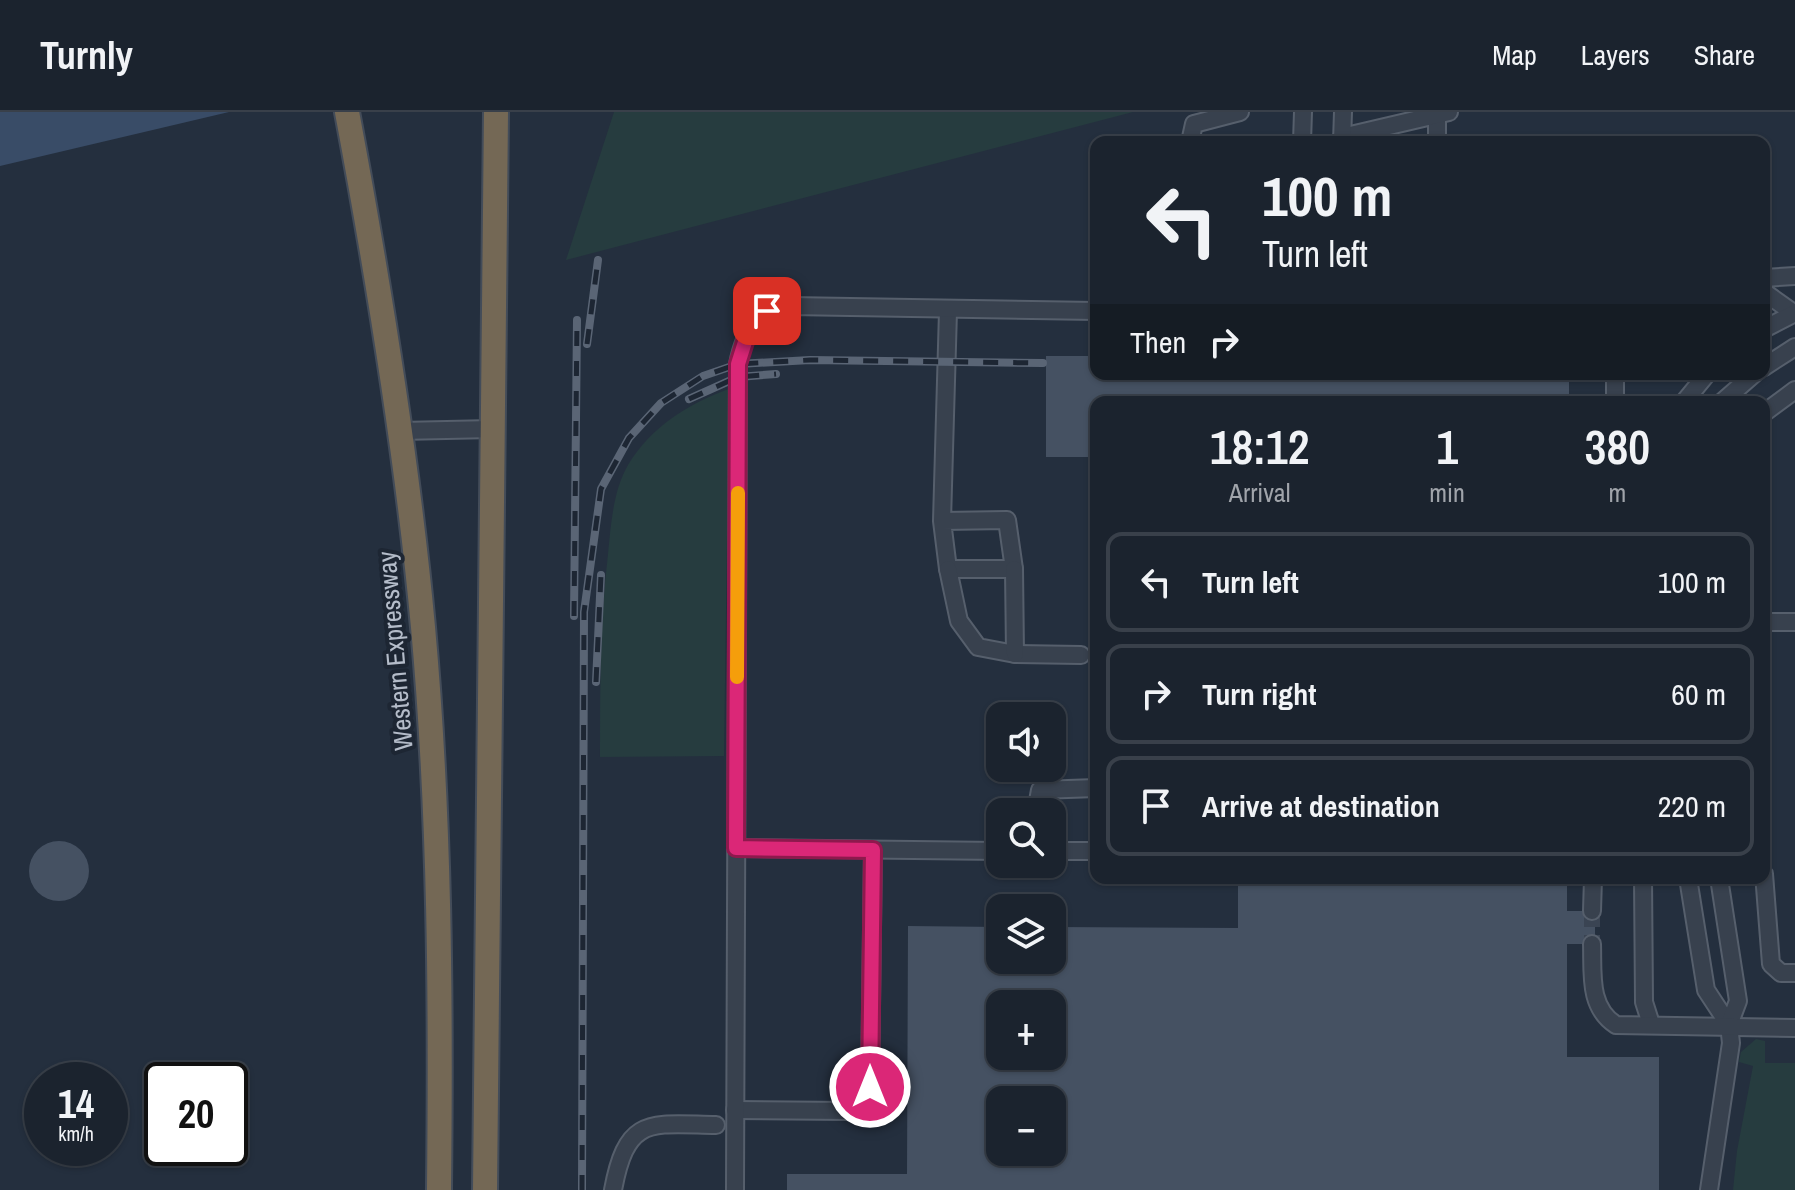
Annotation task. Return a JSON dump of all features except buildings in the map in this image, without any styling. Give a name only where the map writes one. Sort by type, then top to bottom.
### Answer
[{"type":"highway","name":"Western Expressway","points":[[347,112],[400,431],[423,628],[435,804],[440,967],[439,1190]]},
{"type":"highway","points":[[485,1190],[496,112]]},
{"type":"street","points":[[1191,136],[1194,124],[1240,112]]},
{"type":"street","points":[[1302,136],[1303,112]]},
{"type":"street","points":[[1342,136],[1343,112]]},
{"type":"street","points":[[1357,136],[1443,114],[1438,136]]},
{"type":"street","points":[[1770,278],[1795,276]]},
{"type":"street","points":[[1770,296],[1795,313],[1770,326]]},
{"type":"street","points":[[735,1190],[738,364],[742,344],[751,323],[767,311],[790,306],[1090,311]]},
{"type":"street","points":[[948,311],[942,521],[959,621],[978,647],[1015,654],[1081,655]]},
{"type":"street","points":[[1770,363],[1795,347]]},
{"type":"street","points":[[1689,396],[1702,380]]},
{"type":"street","points":[[1729,396],[1747,380]]},
{"type":"street","points":[[1770,409],[1795,390]]},
{"type":"street","points":[[400,431],[493,429]]},
{"type":"street","points":[[942,521],[1007,520],[1014,569],[1015,654]]},
{"type":"street","points":[[948,569],[1014,569]]},
{"type":"street","points":[[1770,622],[1795,622]]},
{"type":"street","points":[[1036,798],[1040,790],[1090,788]]},
{"type":"street","points":[[736,848],[986,851]]},
{"type":"street","points":[[735,1110],[850,1111],[863,1105],[870,1087],[873,850]]},
{"type":"street","points":[[1066,851],[1090,851]]},
{"type":"street","points":[[1592,911],[1593,884]]},
{"type":"street","points":[[1643,884],[1644,1002],[1651,1024]]},
{"type":"street","points":[[1689,884],[1706,990],[1729,1025]]},
{"type":"street","points":[[1709,1190],[1729,1060],[1729,1025],[1738,1001],[1720,884]]},
{"type":"street","points":[[1765,884],[1771,964],[1781,973],[1795,973]]},
{"type":"street","points":[[1592,944],[1594,994],[1608,1020],[1626,1028],[1651,1024],[1795,1028]]},
{"type":"street","points":[[613,1190],[631,1137],[638,1130],[655,1125],[716,1125]]},
{"type":"green space","points":[[614,112],[1133,112],[566,260]]},
{"type":"green space","points":[[729,389],[724,756],[600,757],[603,605],[612,520],[619,486],[637,451],[660,428],[700,401]]},
{"type":"green space","points":[[1756,1039],[1765,1041],[1765,1063],[1795,1063],[1795,1190],[1733,1190],[1753,1066],[1739,1062],[1741,1052]]},
{"type":"water","points":[[0,112],[229,112],[0,166]]},
{"type":"tunnel","points":[[1592,911],[1592,944]]},
{"type":"railway","points":[[587,344],[598,260]]},
{"type":"railway","points":[[574,616],[577,320]]},
{"type":"railway","points":[[582,1190],[584,612],[601,489],[629,438],[661,403],[703,376],[738,364],[810,360],[1043,363]]},
{"type":"railway","points":[[689,399],[738,377],[776,374]]},
{"type":"railway","points":[[596,682],[601,575]]},
{"type":"slow traffic","points":[[737,677],[738,493]]},
{"type":"route","points":[[767,311],[751,323],[738,364],[736,848],[873,850],[870,1087]]}]
